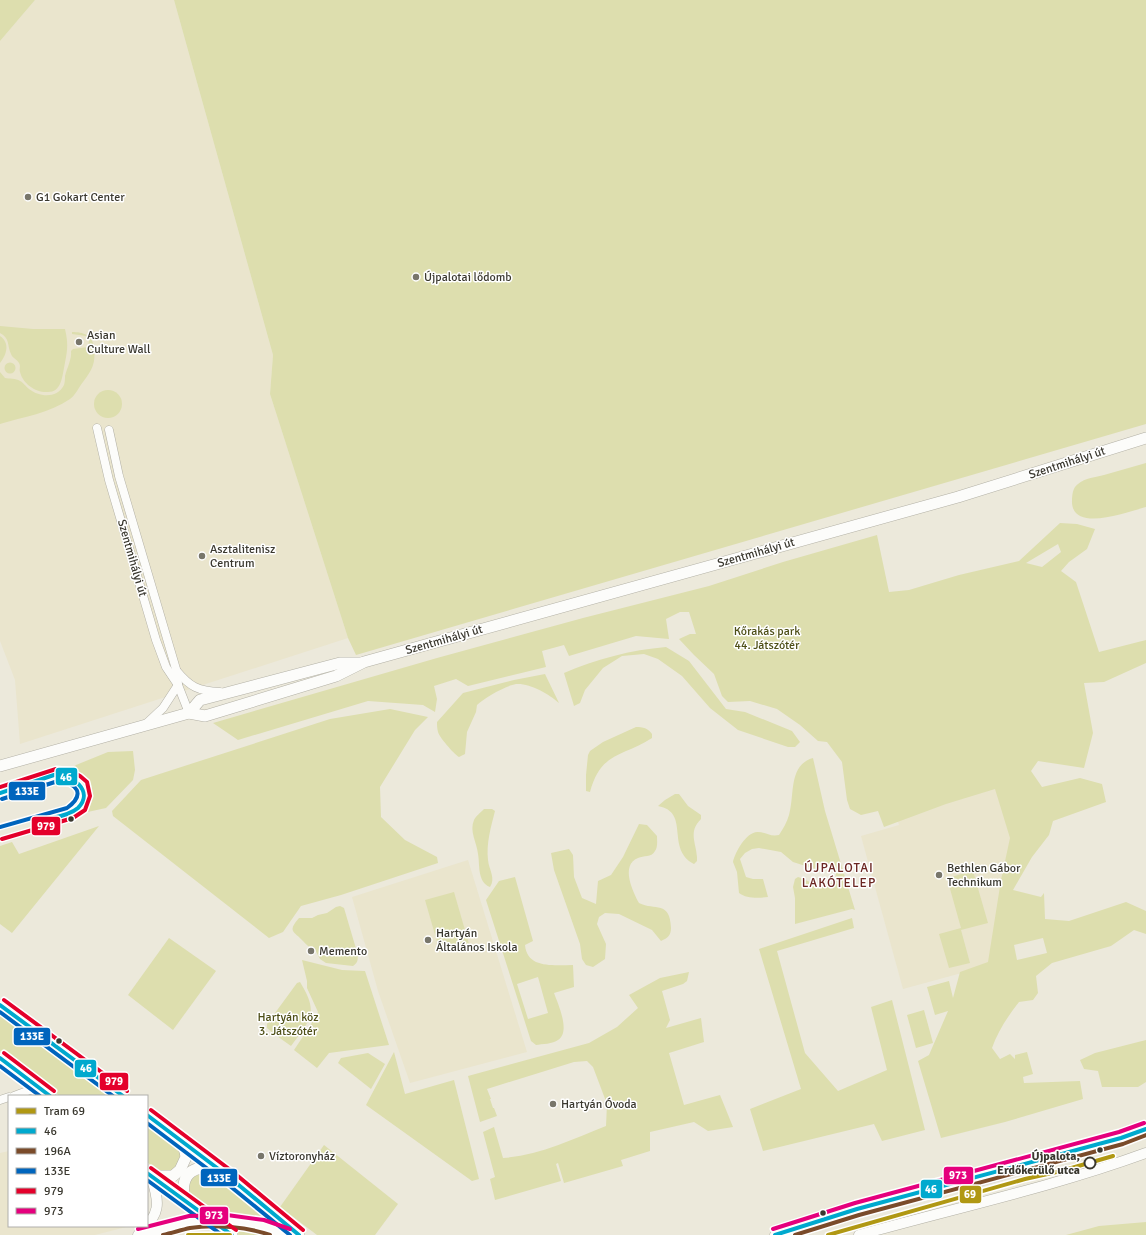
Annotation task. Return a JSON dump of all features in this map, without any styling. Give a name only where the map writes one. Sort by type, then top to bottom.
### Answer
[{"type":"main road","name":"Szentmihályi út","points":[[0,766],[189,713],[205,716],[336,676],[364,662],[950,499],[1146,438]]},
{"type":"main road","name":"Szentmihályi út","points":[[189,713],[200,700],[340,663],[364,662]]},
{"type":"main road","points":[[0,1005],[121,1095]]},
{"type":"main road","points":[[0,1058],[49,1095]]},
{"type":"main road","points":[[148,1116],[217,1168],[299,1235]]},
{"type":"main road","points":[[149,1175],[173,1176],[180,1170],[186,1157],[185,1151],[179,1140]]},
{"type":"main road","points":[[186,1201],[183,1186],[189,1174],[201,1168],[217,1168]]},
{"type":"main road","points":[[149,1175],[232,1235]]},
{"type":"street","name":"Szentmihályi út","points":[[97,428],[109,480],[156,640],[166,667],[178,685]]},
{"type":"street","name":"Szentmihályi út","points":[[109,430],[119,476],[176,669],[178,685]]},
{"type":"street","points":[[176,669],[185,681],[195,688],[203,691],[227,693]]},
{"type":"street","points":[[178,685],[189,713]]},
{"type":"street","points":[[144,725],[163,708],[178,685]]},
{"type":"street","points":[[17,1095],[38,1087]]},
{"type":"street","points":[[775,1235],[857,1209],[1145,1131]]},
{"type":"street","points":[[859,1235],[1084,1173],[1146,1153]]},
{"type":"street","points":[[148,1225],[157,1210],[158,1202],[149,1175]]},
{"type":"street","points":[[138,1235],[190,1222],[212,1220],[263,1226],[288,1235]]},
{"type":"street","points":[[138,1235],[146,1227]]},
{"type":"shaded area","points":[[35,0],[174,0],[273,355],[270,394],[348,638],[20,744],[15,680],[0,641],[0,41]]},
{"type":"shaded area","name":"Bethlen Gábor Technikum","points":[[997,786],[1011,839],[991,965],[903,989],[861,836],[899,825],[896,815]]},
{"type":"shaded area","name":"Hartyán Általános Iskola","points":[[468,860],[527,1052],[410,1083],[378,991],[352,897]]},
{"type":"shaded area","points":[[8,1151],[8,1227],[126,1227],[95,1235],[0,1235],[0,1153]]},
{"type":"green space","points":[[0,0],[35,0],[0,41]]},
{"type":"green space","points":[[174,0],[1146,0],[1146,424],[356,655],[348,638],[270,394],[273,355]]},
{"type":"green space","points":[[0,326],[33,329],[65,329],[67,353],[60,384],[56,390],[43,392],[27,384],[20,371],[19,363],[13,358],[7,339],[0,333]]},
{"type":"green space","points":[[72,332],[84,334],[90,337],[93,344],[94,353],[94,362],[91,370],[74,396],[54,408],[0,424],[0,372],[5,378],[18,380],[33,392],[38,394],[52,395],[57,393],[64,385],[65,376],[71,357],[71,351],[73,349],[88,347],[89,341],[86,336],[72,334]]},
{"type":"green space","points":[[0,336],[5,342],[6,352],[0,363]]},
{"type":"green space","points":[[8,363],[12,363],[14,364],[14,372],[8,373],[5,370],[5,366]]},
{"type":"green space","points":[[108,390],[118,394],[122,404],[118,414],[108,418],[98,414],[94,404],[98,394]]},
{"type":"green space","points":[[1146,463],[1146,507],[1104,518],[1092,519],[1082,517],[1075,512],[1072,503],[1073,493],[1076,486],[1081,482]]},
{"type":"green space","name":"Kőrakás park 44. Játszótér","points":[[1060,523],[1077,524],[1095,529],[1087,549],[1069,562],[1061,571],[1076,582],[1099,652],[1146,640],[1146,663],[1104,682],[1084,683],[1093,733],[1084,768],[1038,761],[1031,771],[1042,787],[1080,778],[1102,784],[1106,802],[1053,821],[1049,835],[1032,857],[1013,890],[1041,897],[1044,893],[1045,919],[1069,921],[1126,902],[1146,911],[1146,934],[1134,930],[1111,946],[1052,963],[1036,976],[1038,993],[1033,1000],[1019,1002],[1004,1024],[992,1048],[1000,1059],[1010,1054],[1015,1059],[1015,1055],[1027,1052],[1033,1074],[1023,1077],[1024,1083],[1080,1081],[1083,1099],[1005,1122],[941,1138],[918,1061],[929,1055],[948,1011],[935,1015],[927,987],[949,981],[953,998],[960,972],[988,962],[1001,880],[1010,838],[995,789],[946,804],[884,827],[878,811],[861,815],[850,809],[847,800],[842,762],[827,742],[818,741],[800,725],[777,709],[750,701],[728,702],[722,696],[714,674],[679,639],[690,634],[696,634],[689,612],[680,612],[666,619],[669,639],[636,636],[569,656],[564,645],[542,651],[546,667],[468,686],[456,679],[434,686],[437,699],[435,712],[423,705],[368,701],[238,740],[213,723],[437,658],[583,618],[709,586],[783,562],[877,535],[889,592],[909,590],[959,575],[1019,561]],"holes":[[[1058,544],[1061,552],[1042,567],[1026,563]],[[1043,938],[1047,953],[1017,960],[1014,945]]]},
{"type":"green space","points":[[666,647],[689,661],[726,709],[745,712],[792,731],[800,742],[795,747],[788,747],[738,730],[710,708],[682,676],[658,659],[644,654],[622,656],[603,668],[585,690],[580,703],[574,706],[564,673],[589,663],[614,656],[640,650]]},
{"type":"green space","points":[[545,674],[559,703],[550,696],[533,687],[521,684],[511,685],[484,699],[477,705],[476,712],[467,732],[465,754],[459,757],[439,735],[437,722],[463,693]]},
{"type":"green space","points":[[390,709],[428,717],[415,730],[380,787],[381,817],[405,840],[437,857],[438,863],[341,895],[301,906],[283,932],[269,938],[113,816],[112,811],[141,780],[330,719]]},
{"type":"green space","points":[[636,727],[647,729],[652,734],[652,738],[607,762],[600,769],[590,792],[586,791],[588,755],[590,751],[603,742]]},
{"type":"green space","points":[[133,751],[135,770],[133,780],[106,808],[83,813],[92,795],[91,783],[70,770],[76,765],[108,752]]},
{"type":"green space","points":[[813,758],[825,811],[855,910],[852,909],[795,924],[795,898],[793,887],[795,879],[798,877],[819,886],[821,883],[832,883],[835,880],[835,870],[828,865],[815,869],[793,862],[781,852],[759,848],[752,849],[745,853],[740,859],[746,877],[763,879],[768,897],[753,898],[739,893],[737,872],[733,862],[742,843],[750,835],[758,832],[779,835],[789,815],[796,774],[805,762]]},
{"type":"green space","points":[[675,794],[679,794],[688,806],[701,815],[701,819],[695,828],[694,833],[697,861],[694,864],[685,857],[681,849],[673,815],[668,810],[658,806]]},
{"type":"green space","points":[[484,809],[492,809],[495,811],[489,835],[488,847],[488,860],[492,877],[492,884],[490,887],[486,885],[481,877],[472,828],[475,819]]},
{"type":"green space","points":[[639,824],[647,825],[657,836],[657,846],[652,855],[640,857],[633,861],[629,872],[631,886],[639,903],[661,908],[668,913],[671,928],[670,934],[661,941],[652,930],[619,914],[605,913],[599,917],[597,924],[606,944],[605,959],[593,967],[586,965],[582,959],[580,944],[554,870],[551,853],[569,849],[573,855],[574,877],[582,898],[596,904],[598,881],[611,875],[623,857]]},
{"type":"green space","points":[[99,826],[12,933],[0,924],[0,846],[12,842],[19,854]]},
{"type":"green space","points":[[973,871],[988,923],[961,930],[970,963],[949,968],[939,934],[961,928],[947,878]]},
{"type":"green space","points":[[515,877],[533,941],[525,945],[527,953],[531,958],[536,962],[543,964],[573,965],[574,987],[554,993],[564,1025],[562,1036],[558,1040],[547,1044],[536,1045],[531,1041],[486,900],[499,881]],"holes":[[[538,977],[548,1013],[528,1019],[517,984]]]},
{"type":"green space","points":[[454,892],[469,944],[440,952],[425,900]]},
{"type":"green space","points":[[340,906],[344,908],[357,952],[358,958],[353,966],[326,963],[320,959],[314,948],[307,945],[293,931],[293,926],[299,918],[312,918],[327,913]]},
{"type":"green space","points":[[852,918],[854,928],[777,951],[805,1053],[838,1091],[887,1070],[871,1007],[892,1000],[925,1130],[882,1141],[874,1124],[763,1151],[750,1109],[801,1089],[759,949]]},
{"type":"green space","points":[[169,938],[216,971],[173,1030],[128,995]]},
{"type":"green space","points":[[302,960],[342,970],[365,971],[389,1045],[329,1053],[317,1068],[294,1050],[318,1012],[307,988],[307,981]]},
{"type":"green space","points":[[689,972],[687,981],[683,984],[662,991],[670,1020],[666,1028],[701,1018],[704,1042],[669,1053],[684,1105],[720,1095],[733,1127],[708,1131],[694,1122],[650,1132],[650,1151],[621,1160],[623,1166],[564,1183],[558,1163],[556,1164],[561,1181],[495,1200],[490,1179],[495,1177],[483,1132],[494,1127],[503,1158],[516,1157],[555,1146],[606,1126],[607,1104],[593,1067],[587,1061],[574,1062],[487,1089],[497,1116],[480,1122],[468,1076],[589,1043],[617,1027],[638,1008],[629,995],[660,978]]},
{"type":"green space","name":"Hartyán köz 3. Játszótér","points":[[300,982],[306,993],[311,1009],[308,1022],[291,1046],[267,1028],[267,1024],[297,983]]},
{"type":"green space","points":[[924,1010],[933,1043],[916,1048],[907,1015]]},
{"type":"green space","points":[[0,1012],[111,1095],[59,1095],[0,1051]]},
{"type":"green space","points":[[1146,1040],[1146,1082],[1138,1087],[1102,1087],[1098,1071],[1084,1069],[1080,1060],[1095,1053]]},
{"type":"green space","points":[[394,1052],[405,1094],[454,1080],[479,1179],[472,1181],[366,1105]]},
{"type":"green space","points":[[368,1053],[385,1064],[371,1089],[338,1063],[341,1058]]},
{"type":"green space","points":[[148,1123],[176,1144],[182,1154],[177,1170],[162,1174],[148,1163]]},
{"type":"green space","points":[[324,1145],[398,1204],[375,1235],[317,1235],[280,1207]]},
{"type":"green space","points":[[202,1169],[286,1231],[263,1221],[233,1216],[214,1217],[186,1196],[186,1181]]},
{"type":"green space","points":[[1146,1222],[1146,1235],[1066,1235],[1099,1226]]},
{"type":"green space","points":[[225,1226],[265,1230],[277,1235],[237,1235]]},
{"type":"tram line","points":[[960,1192],[1110,1147]]},
{"type":"tram line","name":"69","points":[[828,1235],[1025,1179],[1061,1171],[1113,1156]]},
{"type":"tram line","name":"69","points":[[188,1235],[230,1235]]},
{"type":"transit line","name":"979","points":[[0,787],[56,769],[69,770],[87,782],[90,796],[85,810],[73,818],[2,839]]},
{"type":"transit line","name":"46","points":[[0,793],[54,775],[61,775],[74,780],[79,784],[82,790],[84,795],[83,802],[72,812],[52,818]]},
{"type":"transit line","name":"133E","points":[[0,827],[67,808],[73,803],[78,794],[77,790],[70,784],[58,781],[2,799]]},
{"type":"transit line","name":"979","points":[[4,1000],[127,1091]]},
{"type":"transit line","name":"46","points":[[0,1005],[122,1095]]},
{"type":"transit line","name":"133E","points":[[0,1012],[112,1095]]},
{"type":"transit line","name":"979","points":[[4,1053],[54,1091]]},
{"type":"transit line","name":"46","points":[[0,1058],[49,1095]]},
{"type":"transit line","name":"133E","points":[[0,1066],[39,1095]]},
{"type":"transit line","name":"979","points":[[151,1110],[233,1172],[303,1230]]},
{"type":"transit line","name":"46","points":[[148,1116],[229,1177],[299,1235]]},
{"type":"transit line","name":"973","points":[[773,1229],[855,1203],[1119,1132],[1144,1123]]},
{"type":"transit line","name":"133E","points":[[148,1124],[225,1182],[290,1235]]},
{"type":"transit line","name":"46","points":[[775,1235],[857,1209],[1121,1138],[1146,1129]]},
{"type":"transit line","name":"196A","points":[[795,1235],[859,1215],[1123,1144],[1146,1135]]},
{"type":"transit line","name":"979","points":[[151,1168],[236,1230]]},
{"type":"transit line","name":"46","points":[[148,1174],[232,1235]]},
{"type":"transit line","name":"133E","points":[[148,1181],[222,1235]]},
{"type":"transit line","name":"973","points":[[148,1226],[189,1216],[227,1215],[264,1220],[290,1229]]},
{"type":"transit line","name":"196A","points":[[163,1235],[190,1228],[210,1226],[241,1228],[270,1235]]},
{"type":"transit line","name":"973","points":[[138,1229],[146,1227]]},
{"type":"place","name":"G1 Gokart Center","points":[[28,197]]},
{"type":"place","name":"Újpalotai lődomb","points":[[416,277]]},
{"type":"place","name":"Asian Culture Wall","points":[[79,342]]},
{"type":"place","name":"Asztalitenisz Centrum","points":[[202,556]]},
{"type":"place","name":"Bethlen Gábor Technikum","points":[[939,875]]},
{"type":"place","name":"Hartyán Általános Iskola","points":[[428,940]]},
{"type":"place","name":"Memento","points":[[311,951]]},
{"type":"place","name":"Hartyán Óvoda","points":[[553,1104]]},
{"type":"place","name":"Víztoronyház","points":[[261,1156]]},
{"type":"place","name":"Újpalota, Erdőkerülő utca","points":[[1090,1163]]},
{"type":"district","name":"ÚJPALOTAI LAKÓTELEP","points":[[839,876]]}]
